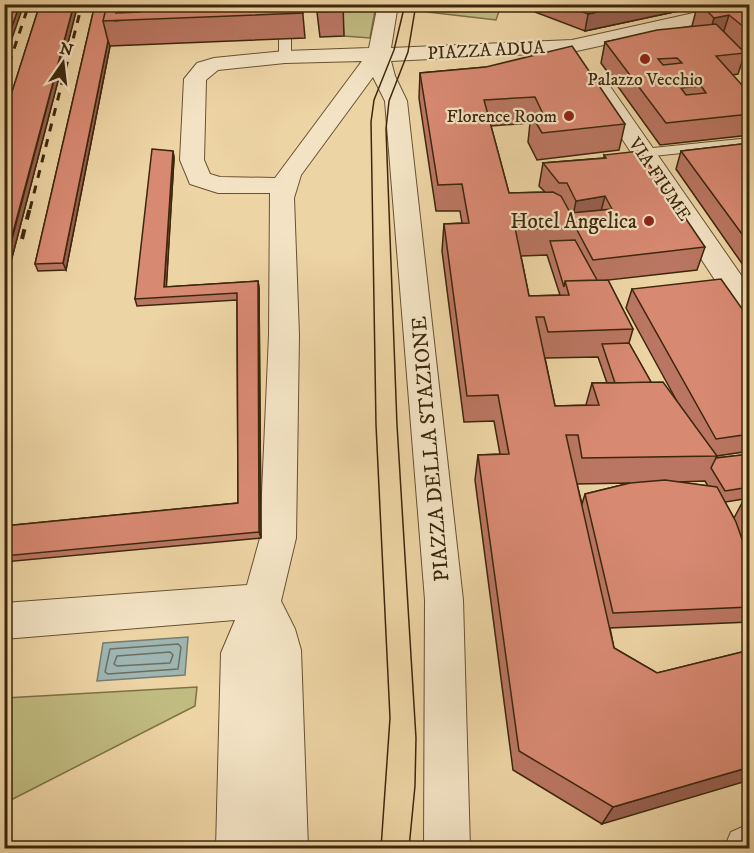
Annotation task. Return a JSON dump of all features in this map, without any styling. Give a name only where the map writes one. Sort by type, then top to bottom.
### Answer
[{"type":"street","points":[[240,849],[241,653],[262,600],[278,538],[284,335],[281,198],[289,174],[387,50],[388,4]]},
{"type":"street","name":"PIAZZA ADUA","points":[[387,50],[572,46],[750,7]]},
{"type":"street","name":"VIA FIUME","points":[[572,46],[750,311]]},
{"type":"street","points":[[284,186],[231,186],[210,184],[199,179],[192,160],[194,87],[197,74],[205,68],[226,61],[285,48],[387,50]]},
{"type":"street","name":"PIAZZA DELLA STAZIONE","points":[[387,50],[384,76],[395,96],[398,115],[444,600],[447,849]]},
{"type":"street","points":[[4,621],[262,600]]},
{"type":"street","points":[[262,600],[275,629],[280,650],[285,849]]},
{"type":"lane","points":[[643,153],[750,142]]},
{"type":"shaded area","points":[[472,4],[500,8],[496,20],[428,12],[428,5]]},
{"type":"shaded area","points":[[341,5],[376,5],[370,38],[344,36]]},
{"type":"shaded area","points":[[197,687],[195,706],[5,803],[5,698]]},
{"type":"water","points":[[188,637],[185,675],[97,681],[103,643]]},
{"type":"building","points":[[4,4],[20,4],[4,48]]},
{"type":"building","points":[[40,4],[74,4],[4,266],[4,117]]},
{"type":"building","points":[[95,4],[107,4],[103,21],[108,41],[63,263],[35,264]]},
{"type":"building","points":[[107,4],[118,4],[116,13],[140,12],[142,4],[302,4],[303,13],[103,21]]},
{"type":"building","points":[[318,4],[343,4],[344,11],[319,12]]},
{"type":"building","points":[[562,4],[632,4],[588,14]]},
{"type":"building","points":[[700,4],[744,4],[750,9],[750,32],[729,15],[714,18]]},
{"type":"building","points":[[716,24],[745,53],[716,56],[750,94],[750,114],[666,123],[605,42],[657,30]],"holes":[[[677,58],[682,63],[663,65],[658,59]],[[701,86],[706,93],[686,95],[681,88]]]},
{"type":"building","points":[[572,46],[625,124],[542,133],[532,116],[543,114],[535,97],[484,100],[509,193],[553,192],[561,196],[578,227],[524,229],[520,213],[512,213],[529,296],[569,295],[565,281],[608,280],[633,329],[548,332],[544,317],[536,317],[555,406],[599,405],[592,383],[663,382],[717,456],[582,458],[578,435],[566,435],[614,648],[657,673],[750,650],[750,767],[613,807],[519,751],[478,455],[509,454],[498,395],[467,396],[444,224],[469,223],[462,184],[438,185],[420,73],[486,67]]},
{"type":"building","points":[[750,143],[750,245],[681,151]]},
{"type":"building","points":[[152,149],[173,151],[164,287],[258,281],[259,532],[4,556],[4,526],[238,503],[237,293],[135,299]]},
{"type":"building","points":[[640,151],[705,247],[593,260],[571,213],[612,209],[605,196],[576,201],[567,183],[559,183],[543,163],[606,158],[604,155]]},
{"type":"building","points":[[575,240],[597,280],[565,281],[564,287],[550,241]]},
{"type":"building","points":[[721,279],[750,320],[750,434],[716,439],[632,289]]},
{"type":"building","points":[[629,343],[651,382],[615,383],[602,344]]},
{"type":"building","points":[[750,454],[750,487],[725,491],[711,468],[716,458]]},
{"type":"building","points":[[665,480],[717,487],[736,522],[750,562],[750,607],[613,613],[585,494],[630,483]]},
{"type":"building","points":[[750,502],[750,515],[742,503]]},
{"type":"tram line","points":[[381,848],[390,718],[376,425],[371,122],[374,100],[394,50],[405,4]]},
{"type":"tram line","points":[[409,848],[415,786],[416,738],[397,425],[386,129],[389,101],[408,52],[416,4]]},
{"type":"railway","points":[[4,79],[29,4]]},
{"type":"railway","points":[[30,209],[82,4]]},
{"type":"railway","points":[[22,239],[30,207]]},
{"type":"place","name":"Palazzo Vecchio","points":[[645,59]]},
{"type":"place","name":"Florence Room","points":[[569,116]]},
{"type":"place","name":"Hotel Angelica","points":[[649,221]]}]
